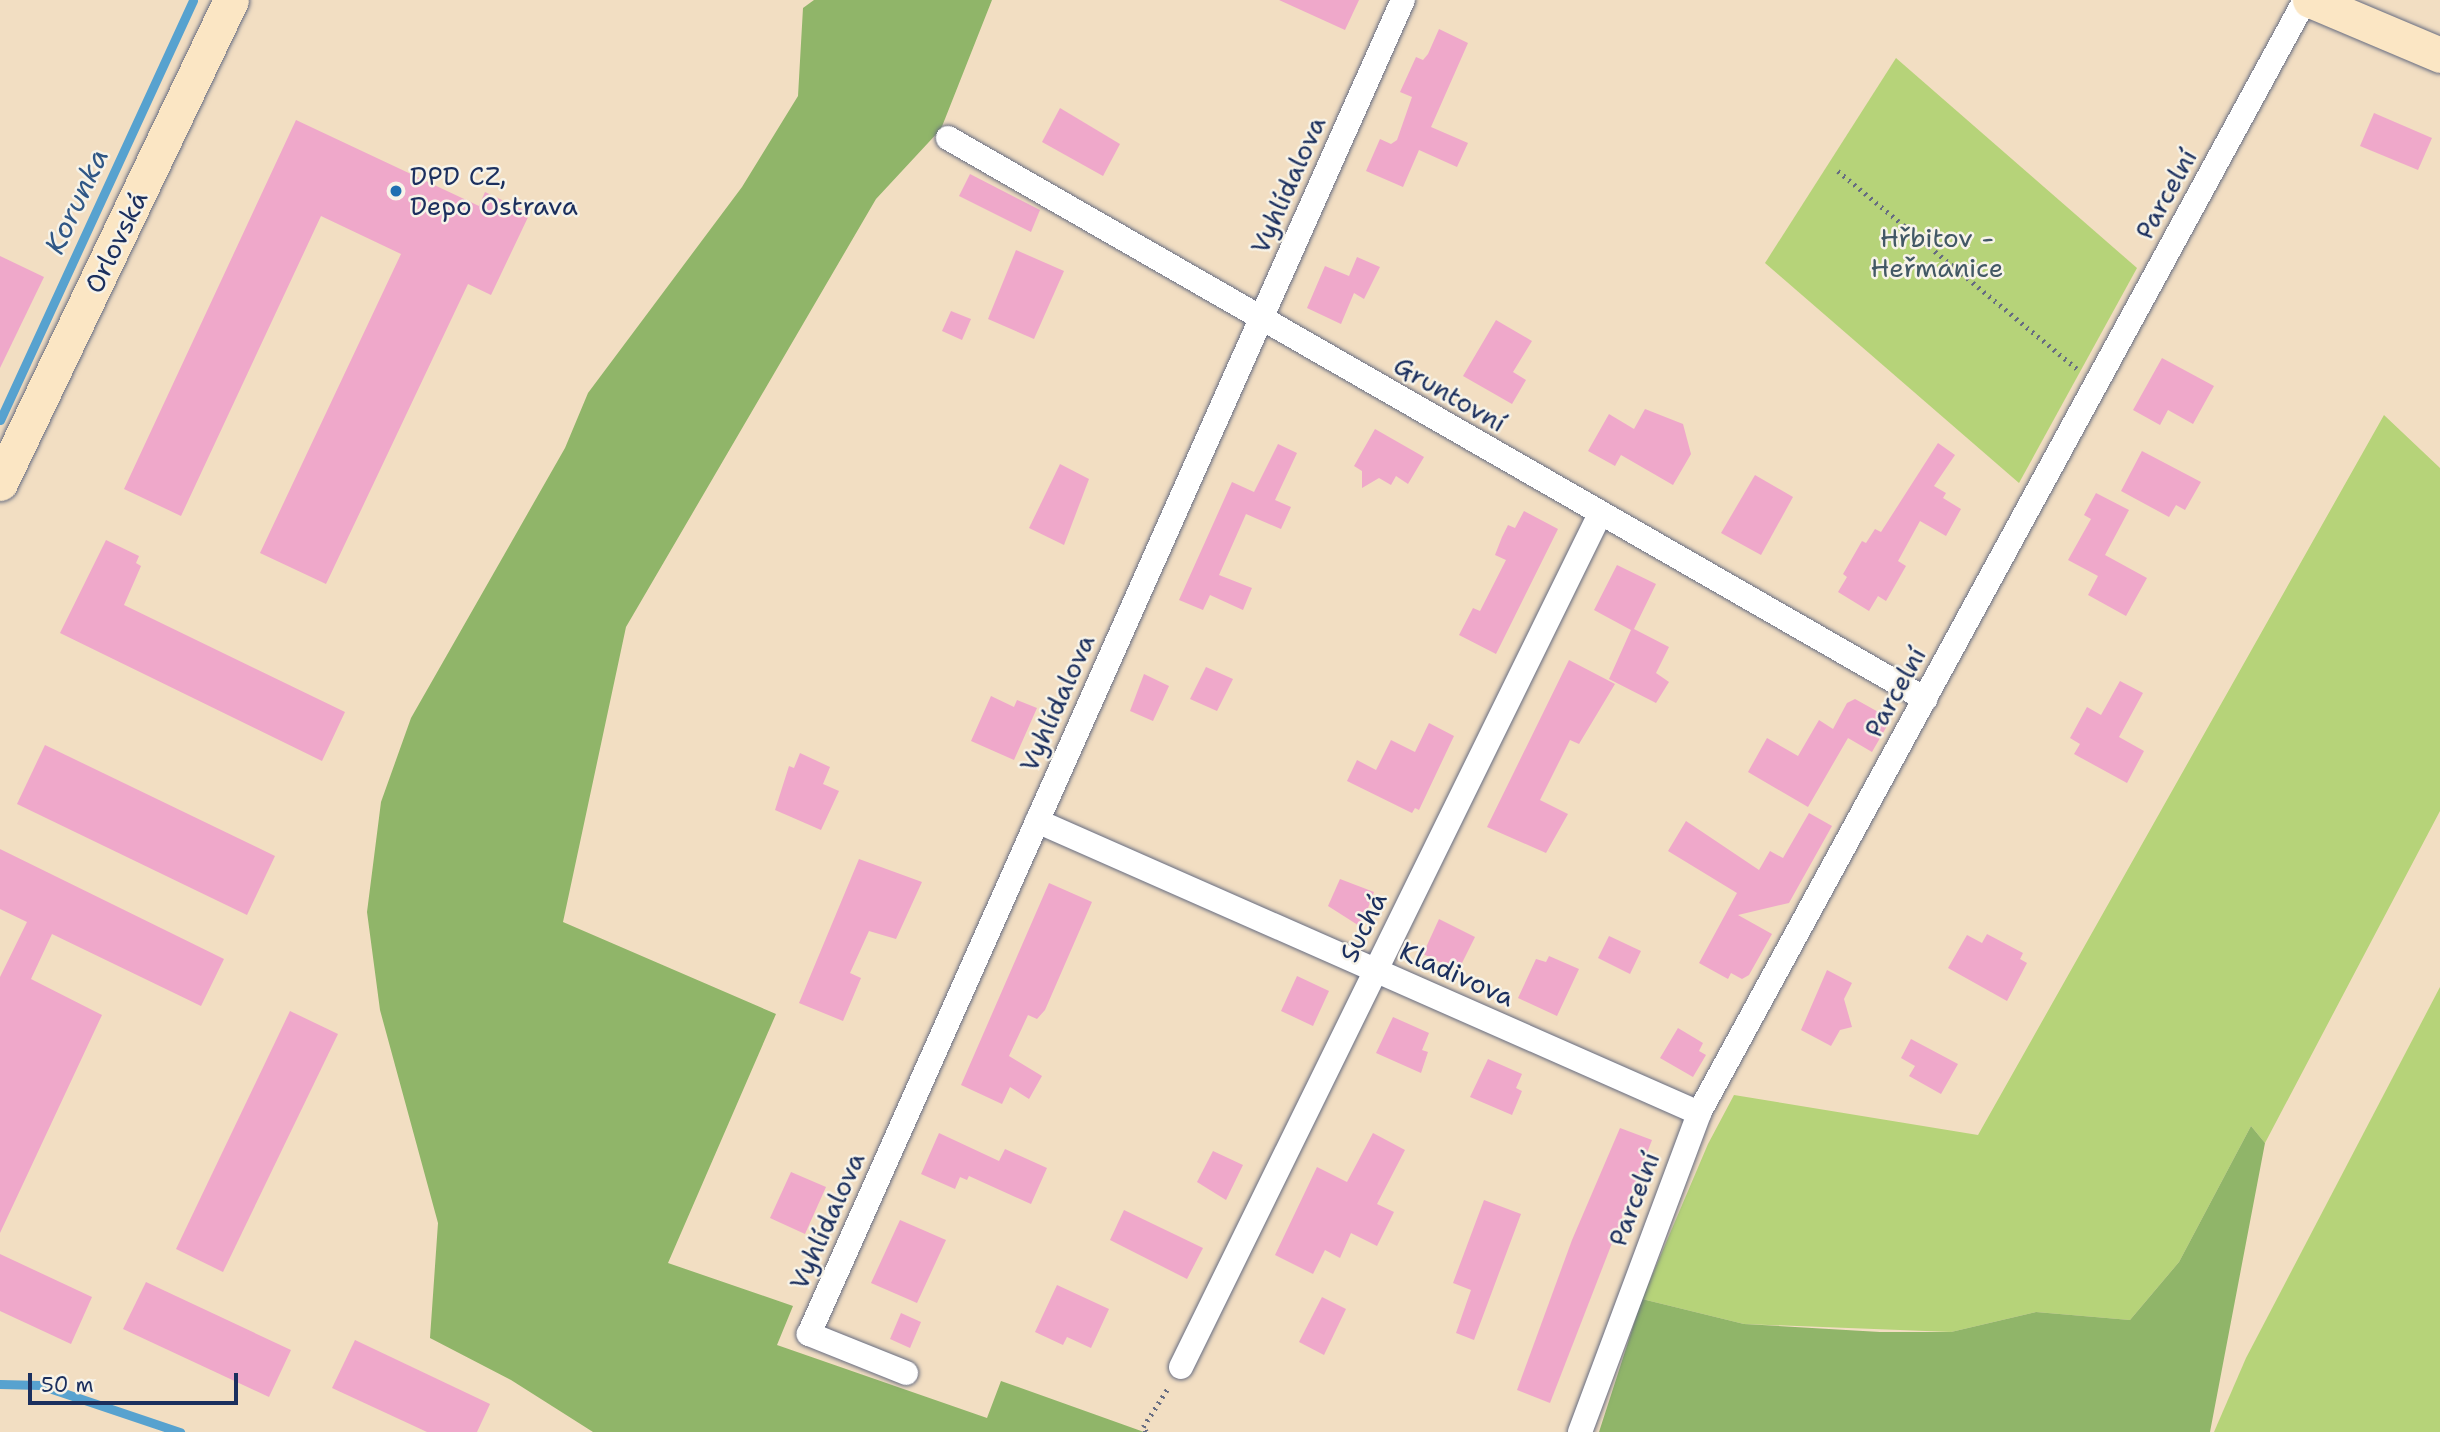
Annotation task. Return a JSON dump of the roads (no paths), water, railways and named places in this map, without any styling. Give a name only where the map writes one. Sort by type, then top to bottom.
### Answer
[{"type":"main road","name":"Orlovská","points":[[0,483],[231,0]]},
{"type":"main road","points":[[2323,3],[2440,55]]},
{"type":"street","name":"Vyhlídalova","points":[[906,1373],[809,1334],[1403,0]]},
{"type":"street","name":"Parcelní","points":[[1580,1432],[1699,1114],[2096,384],[2323,3]]},
{"type":"street","name":"Gruntovní","points":[[948,138],[1260,320],[1924,699]]},
{"type":"street","name":"Suchá","points":[[1181,1367],[1600,514]]},
{"type":"street","name":"Kladivova","points":[[1038,821],[1699,1114]]},
{"type":"waterway","name":"Korunka","points":[[0,420],[193,0]]},
{"type":"waterway","name":"Korunka","points":[[0,1384],[40,1385],[180,1432]]},
{"type":"place","name":"DPD CZ, Depo Ostrava","points":[[396,191]]},
{"type":"park label","name":"Hřbitov - Heřmanice","points":[[1937,253]]}]
